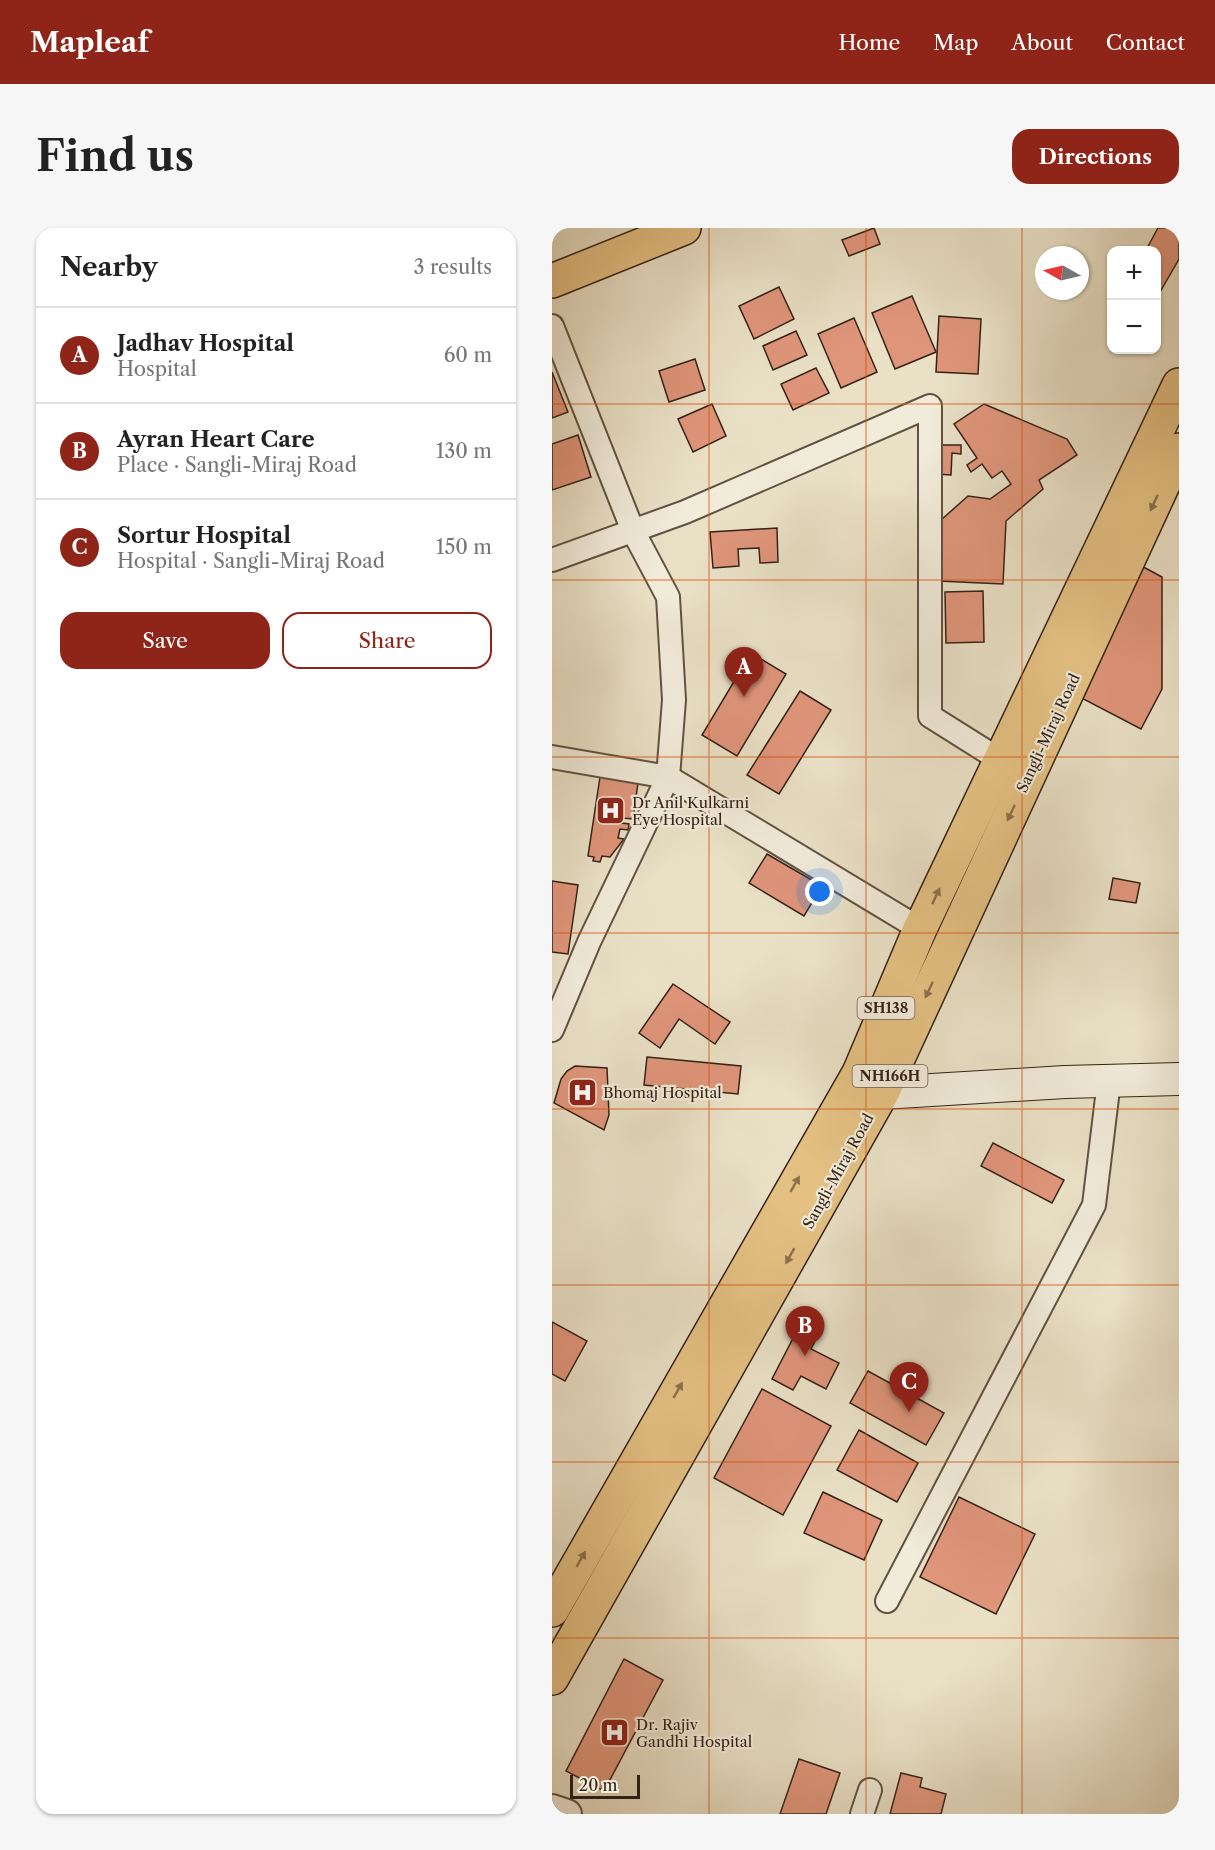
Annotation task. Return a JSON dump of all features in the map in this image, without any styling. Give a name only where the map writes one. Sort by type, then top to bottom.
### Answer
[{"type":"main road","points":[[552,281],[684,228]]},
{"type":"main road","name":"Sangli-Miraj Road","points":[[552,1610],[870,1083],[920,929],[1179,385]]},
{"type":"main road","name":"Sangli-Miraj Road","points":[[552,1678],[870,1083],[1179,450]]},
{"type":"main road","points":[[870,1083],[1179,1079]]},
{"type":"street","points":[[552,326],[633,531],[668,597],[674,700],[668,777],[589,942],[552,1030]]},
{"type":"street","points":[[552,560],[685,512],[930,406],[930,716],[1000,760]]},
{"type":"street","points":[[552,758],[668,777],[920,929]]},
{"type":"street","points":[[887,1601],[1094,1205],[1109,1081]]},
{"type":"street","points":[[862,1814],[870,1790]]},
{"type":"street","points":[[552,1809],[567,1814]]},
{"type":"building","points":[[874,228],[880,244],[849,256],[842,240]]},
{"type":"building","points":[[1158,228],[1172,228],[1179,232],[1179,259],[1161,290],[1161,246],[1148,246]]},
{"type":"building","points":[[779,287],[794,319],[754,339],[739,306]]},
{"type":"building","points":[[912,296],[936,352],[895,369],[872,313]]},
{"type":"building","points":[[939,316],[981,319],[978,374],[936,372]]},
{"type":"building","points":[[854,318],[877,372],[841,388],[818,334]]},
{"type":"building","points":[[796,331],[807,355],[773,370],[763,346]]},
{"type":"building","points":[[695,359],[705,390],[669,402],[659,371]]},
{"type":"building","points":[[816,368],[829,393],[793,410],[781,384]]},
{"type":"building","points":[[552,372],[568,412],[552,418]]},
{"type":"building","points":[[712,404],[726,436],[693,452],[678,419]]},
{"type":"building","points":[[984,404],[1067,439],[1077,455],[1039,480],[1043,489],[1006,521],[1003,584],[938,581],[941,520],[968,496],[990,499],[1011,484],[1002,471],[992,478],[982,464],[971,472],[967,465],[977,458],[954,424]]},
{"type":"building","points":[[578,435],[591,477],[552,490],[552,444]]},
{"type":"building","points":[[937,445],[961,445],[961,454],[952,453],[951,475],[936,474]]},
{"type":"building","points":[[777,528],[778,562],[760,563],[759,548],[738,549],[739,566],[713,568],[710,532]]},
{"type":"building","points":[[1136,563],[1162,577],[1162,689],[1141,729],[1070,692]]},
{"type":"building","points":[[983,591],[984,642],[946,643],[945,592]]},
{"type":"building","points":[[751,653],[786,674],[737,756],[702,735]]},
{"type":"building","points":[[800,691],[831,710],[779,794],[747,775]]},
{"type":"building","points":[[600,777],[638,783],[633,819],[622,818],[622,823],[629,824],[628,830],[620,829],[618,838],[624,839],[610,857],[602,856],[600,862],[593,861],[594,857],[588,856]]},
{"type":"building","points":[[767,854],[822,886],[804,916],[749,883]]},
{"type":"building","points":[[1113,878],[1140,883],[1136,903],[1109,899]]},
{"type":"building","points":[[552,881],[578,885],[568,954],[552,952]]},
{"type":"building","points":[[673,984],[730,1022],[715,1044],[679,1019],[660,1048],[639,1033]]},
{"type":"building","points":[[647,1057],[741,1066],[738,1094],[644,1085]]},
{"type":"building","points":[[575,1066],[607,1068],[609,1115],[604,1130],[554,1103],[561,1079]]},
{"type":"building","points":[[993,1143],[1064,1180],[1052,1203],[981,1166]]},
{"type":"building","points":[[803,1319],[821,1329],[811,1349],[839,1363],[826,1389],[801,1376],[793,1390],[772,1379]]},
{"type":"building","points":[[552,1322],[587,1341],[565,1381],[552,1374]]},
{"type":"building","points":[[868,1371],[944,1413],[926,1445],[850,1403]]},
{"type":"building","points":[[762,1389],[831,1426],[783,1515],[714,1478]]},
{"type":"building","points":[[859,1430],[918,1463],[897,1502],[837,1470]]},
{"type":"building","points":[[823,1492],[882,1520],[864,1560],[804,1533]]},
{"type":"building","points":[[959,1497],[1035,1534],[996,1614],[920,1577]]},
{"type":"building","points":[[624,1659],[663,1680],[604,1791],[566,1771]]},
{"type":"building","points":[[799,1759],[840,1773],[826,1814],[780,1814]]},
{"type":"building","points":[[901,1773],[922,1778],[920,1787],[946,1794],[941,1814],[890,1814]]},
{"type":"place","name":"Jadhav Hospital","points":[[744,697]]},
{"type":"place","name":"Dr Anil Kulkarni Eye Hospital","points":[[611,811]]},
{"type":"place","name":"Bhomaj Hospital","points":[[582,1092]]},
{"type":"place","name":"Ayran Heart Care","points":[[805,1356]]},
{"type":"place","name":"Sortur Hospital","points":[[909,1412]]},
{"type":"place","name":"Dr. Rajiv Gandhi Hospital","points":[[615,1733]]}]
